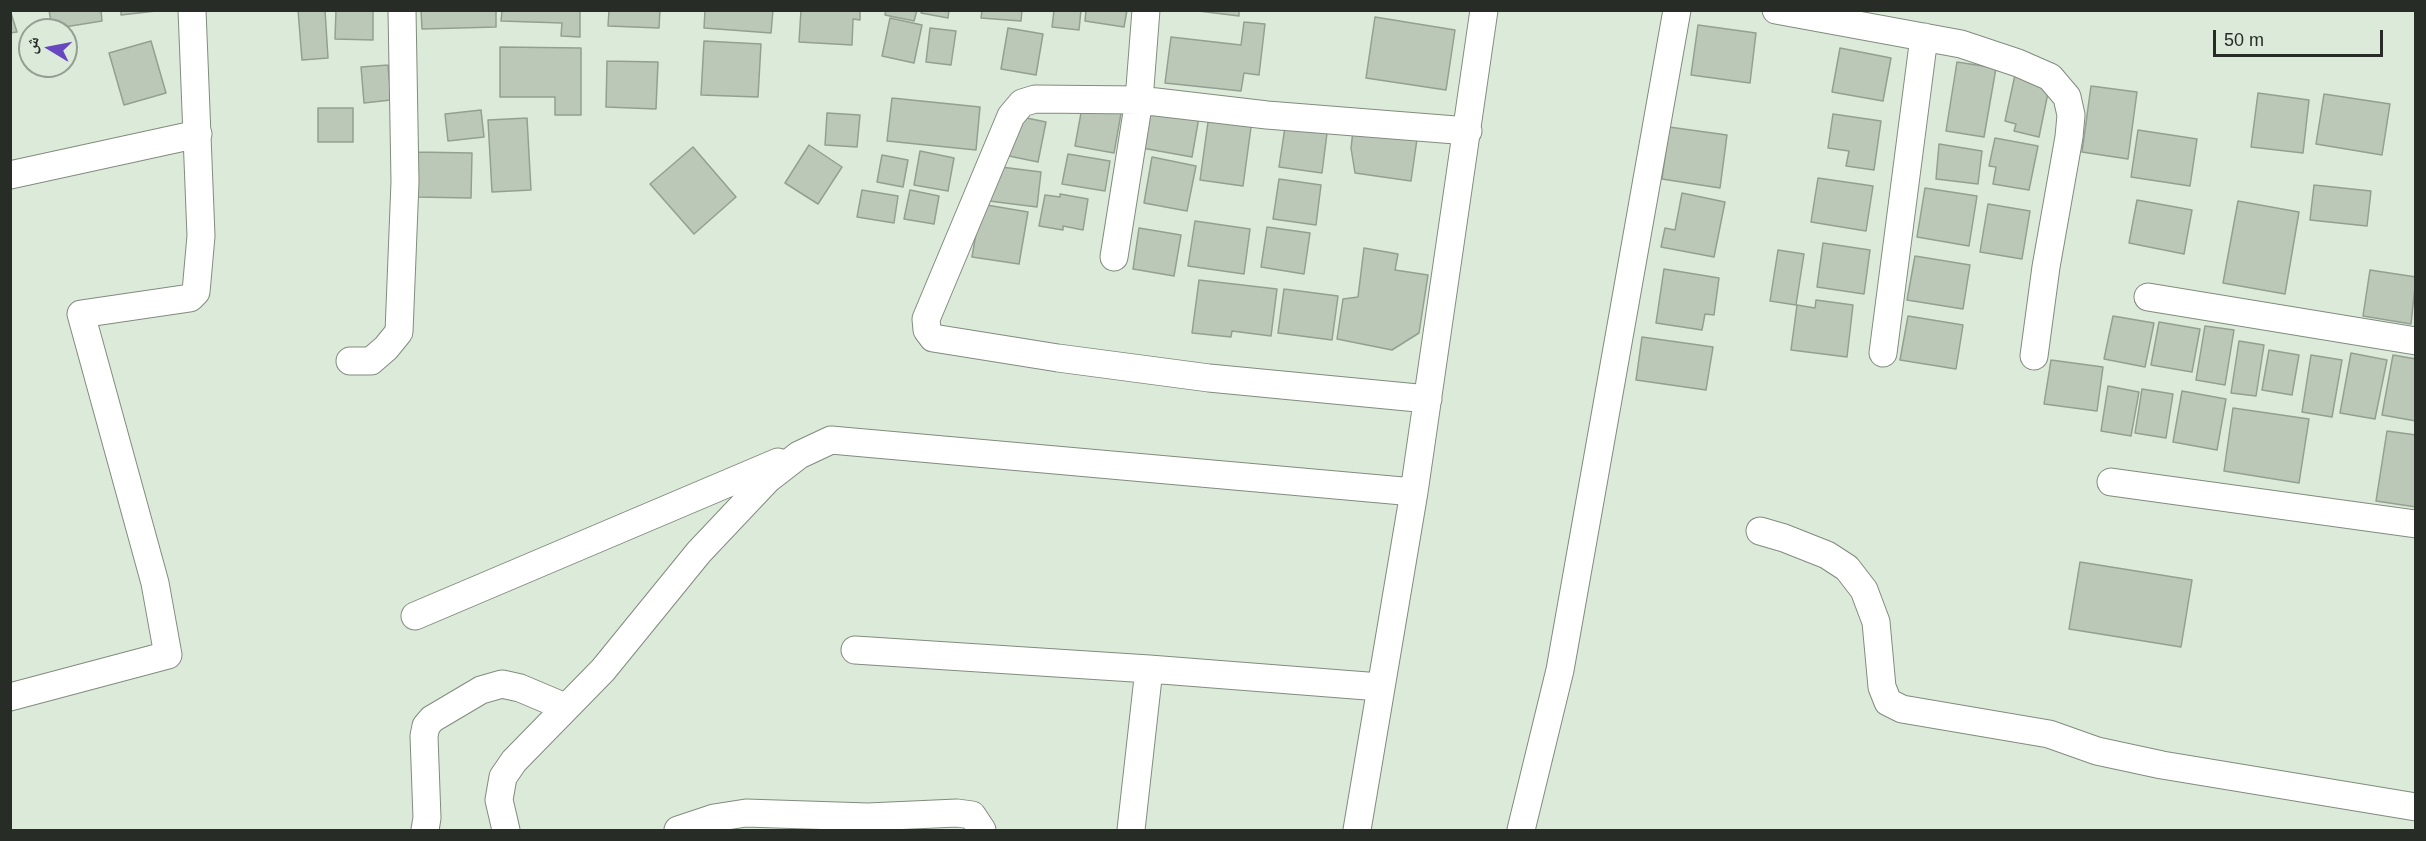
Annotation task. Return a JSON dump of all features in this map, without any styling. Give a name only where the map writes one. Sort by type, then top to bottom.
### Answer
[{"type":"street","points":[[10,697],[168,655],[155,583],[81,314],[190,298],[196,292],[201,236],[192,10]]},
{"type":"street","points":[[350,362],[371,361],[399,332],[405,182],[402,10]]},
{"type":"street","points":[[1114,257],[1139,100],[1146,10]]},
{"type":"street","points":[[1357,831],[1414,492],[1484,10]]},
{"type":"street","points":[[1521,831],[1560,670],[1677,10]]},
{"type":"street","points":[[1776,10],[1961,44],[2018,63],[2050,77],[2067,97],[2071,115],[2069,137],[2046,267],[2034,356]]},
{"type":"street","points":[[1883,353],[1924,38]]},
{"type":"street","points":[[1428,399],[1209,378],[1058,358],[933,338],[927,330],[926,319],[1011,116],[1022,103],[1035,99],[1139,100],[1267,115],[1468,131]]},
{"type":"street","points":[[10,175],[198,134]]},
{"type":"street","points":[[2148,297],[2415,341]]},
{"type":"street","points":[[415,616],[831,440],[1414,492]]},
{"type":"street","points":[[506,831],[499,800],[503,777],[532,741],[603,670],[699,552],[768,479],[799,455],[831,440]]},
{"type":"street","points":[[2111,482],[2415,524]]},
{"type":"street","points":[[1760,531],[1827,555],[1847,568],[1864,590],[1876,622],[1882,687],[1888,702],[1902,709],[2049,734],[2097,751],[2151,763],[2415,807]]},
{"type":"street","points":[[855,650],[1380,687]]},
{"type":"street","points":[[1131,831],[1149,669]]},
{"type":"street","points":[[425,831],[427,818],[424,736],[426,726],[432,719],[481,690],[502,684],[520,688],[566,707]]},
{"type":"street","points":[[678,831],[714,818],[746,813],[868,817],[957,813],[972,815],[982,831]]},
{"type":"building","points":[[10,10],[17,32],[10,33]]},
{"type":"building","points":[[49,10],[101,10],[102,21],[78,25],[78,18],[50,18]]},
{"type":"building","points":[[121,10],[165,10],[121,15]]},
{"type":"building","points":[[298,10],[325,10],[328,58],[302,60]]},
{"type":"building","points":[[336,10],[373,10],[373,40],[335,39]]},
{"type":"building","points":[[421,10],[496,10],[496,27],[422,29]]},
{"type":"building","points":[[502,10],[580,10],[580,37],[561,36],[562,23],[501,21]]},
{"type":"building","points":[[609,10],[660,10],[659,28],[608,26]]},
{"type":"building","points":[[705,10],[773,10],[771,33],[704,28]]},
{"type":"building","points":[[801,10],[860,10],[860,20],[853,19],[852,45],[799,42]]},
{"type":"building","points":[[886,10],[917,10],[914,21],[885,15]]},
{"type":"building","points":[[922,10],[949,10],[948,18],[921,13]]},
{"type":"building","points":[[982,10],[1022,10],[1021,21],[981,18]]},
{"type":"building","points":[[1054,10],[1081,10],[1079,30],[1052,27]]},
{"type":"building","points":[[1086,10],[1127,10],[1124,27],[1085,21]]},
{"type":"building","points":[[1190,10],[1239,10],[1239,16]]},
{"type":"building","points":[[1375,17],[1455,30],[1446,90],[1366,78]]},
{"type":"building","points":[[890,18],[922,25],[914,63],[882,56]]},
{"type":"building","points":[[1244,22],[1265,24],[1259,75],[1244,73],[1241,91],[1165,83],[1171,37],[1241,45]]},
{"type":"building","points":[[1698,25],[1756,33],[1750,83],[1691,75]]},
{"type":"building","points":[[930,28],[956,31],[951,65],[926,62]]},
{"type":"building","points":[[1008,28],[1043,34],[1036,75],[1001,69]]},
{"type":"building","points":[[151,41],[166,93],[124,105],[109,53]]},
{"type":"building","points":[[704,41],[761,44],[758,97],[701,95]]},
{"type":"building","points":[[500,47],[581,48],[581,115],[555,115],[555,97],[500,97]]},
{"type":"building","points":[[1840,48],[1891,58],[1883,101],[1832,92]]},
{"type":"building","points":[[607,61],[658,62],[656,109],[606,107]]},
{"type":"building","points":[[1957,62],[1996,68],[1984,137],[1946,131]]},
{"type":"building","points":[[388,65],[391,100],[364,103],[361,67]]},
{"type":"building","points":[[2015,75],[2050,83],[2039,137],[2014,131],[2016,124],[2005,121]]},
{"type":"building","points":[[2091,86],[2137,92],[2128,159],[2082,152]]},
{"type":"building","points":[[2258,93],[2309,100],[2303,153],[2251,147]]},
{"type":"building","points":[[2324,94],[2390,104],[2382,155],[2316,144]]},
{"type":"building","points":[[892,98],[980,107],[976,150],[887,141]]},
{"type":"building","points":[[1083,102],[1122,108],[1114,153],[1075,146]]},
{"type":"building","points":[[318,108],[353,108],[353,142],[318,142]]},
{"type":"building","points":[[1149,108],[1199,117],[1192,157],[1142,148]]},
{"type":"building","points":[[481,110],[484,137],[448,141],[445,114]]},
{"type":"building","points":[[827,113],[860,115],[857,147],[825,145]]},
{"type":"building","points":[[1833,114],[1881,121],[1874,170],[1846,166],[1849,151],[1828,148]]},
{"type":"building","points":[[1209,115],[1252,120],[1243,186],[1200,180]]},
{"type":"building","points":[[1017,116],[1046,122],[1038,162],[1009,156]]},
{"type":"building","points":[[527,118],[531,190],[492,192],[488,120]]},
{"type":"building","points":[[1285,127],[1327,133],[1322,173],[1279,167]]},
{"type":"building","points":[[1669,127],[1727,135],[1720,188],[1662,179]]},
{"type":"building","points":[[2138,130],[2197,139],[2190,186],[2131,177]]},
{"type":"building","points":[[1353,131],[1417,139],[1411,181],[1355,173],[1351,148]]},
{"type":"building","points":[[1995,138],[2038,146],[2029,190],[1993,184],[1996,167],[1989,166]]},
{"type":"building","points":[[1939,144],[1982,151],[1978,184],[1936,179]]},
{"type":"building","points":[[809,145],[842,167],[818,204],[785,183]]},
{"type":"building","points":[[693,147],[736,197],[694,234],[650,184]]},
{"type":"building","points":[[920,151],[954,158],[948,191],[914,185]]},
{"type":"building","points":[[416,152],[472,153],[471,198],[415,197]]},
{"type":"building","points":[[1068,154],[1110,161],[1105,191],[1062,184]]},
{"type":"building","points":[[882,155],[908,160],[903,187],[877,182]]},
{"type":"building","points":[[1152,157],[1196,166],[1187,211],[1144,203]]},
{"type":"building","points":[[993,166],[1041,172],[1037,207],[989,201]]},
{"type":"building","points":[[1818,178],[1873,186],[1866,231],[1811,222]]},
{"type":"building","points":[[1279,179],[1321,185],[1316,225],[1273,219]]},
{"type":"building","points":[[2314,185],[2371,191],[2367,226],[2310,220]]},
{"type":"building","points":[[1925,188],[1977,196],[1969,246],[1917,237]]},
{"type":"building","points":[[862,190],[898,196],[894,223],[857,217]]},
{"type":"building","points":[[910,190],[939,196],[934,224],[904,219]]},
{"type":"building","points":[[1682,193],[1725,202],[1714,257],[1661,247],[1665,228],[1675,230]]},
{"type":"building","points":[[1060,194],[1088,199],[1083,230],[1063,226],[1063,230],[1039,226],[1045,195],[1060,197]]},
{"type":"building","points":[[2137,200],[2192,210],[2184,254],[2129,243]]},
{"type":"building","points":[[2238,201],[2299,212],[2285,294],[2223,283]]},
{"type":"building","points":[[981,204],[1028,212],[1019,264],[972,257]]},
{"type":"building","points":[[1988,204],[2030,211],[2022,259],[1980,252]]},
{"type":"building","points":[[1195,221],[1250,229],[1244,274],[1188,266]]},
{"type":"building","points":[[1267,227],[1310,233],[1304,274],[1261,267]]},
{"type":"building","points":[[1139,228],[1181,235],[1174,276],[1133,269]]},
{"type":"building","points":[[1823,243],[1870,250],[1864,294],[1817,287]]},
{"type":"building","points":[[1364,248],[1398,254],[1395,270],[1428,275],[1419,333],[1392,350],[1337,339],[1343,299],[1358,297]]},
{"type":"building","points":[[1778,250],[1804,254],[1796,305],[1770,301]]},
{"type":"building","points":[[1915,256],[1970,265],[1963,309],[1907,300]]},
{"type":"building","points":[[1664,269],[1719,278],[1714,315],[1705,314],[1702,330],[1656,323]]},
{"type":"building","points":[[2370,270],[2416,277],[2411,324],[2363,316]]},
{"type":"building","points":[[1199,280],[1277,289],[1271,336],[1232,331],[1231,337],[1192,333]]},
{"type":"building","points":[[1284,289],[1338,296],[1332,340],[1278,333]]},
{"type":"building","points":[[1816,300],[1853,305],[1847,357],[1791,350],[1797,305],[1815,308]]},
{"type":"building","points":[[1908,316],[1963,325],[1956,369],[1900,360]]},
{"type":"building","points":[[2113,316],[2154,323],[2145,367],[2104,359]]},
{"type":"building","points":[[2159,322],[2200,329],[2192,372],[2151,365]]},
{"type":"building","points":[[2205,326],[2234,330],[2225,385],[2196,380]]},
{"type":"building","points":[[1642,337],[1713,347],[1706,390],[1636,380]]},
{"type":"building","points":[[2239,341],[2264,345],[2256,396],[2231,393]]},
{"type":"building","points":[[2269,350],[2299,355],[2292,395],[2262,390]]},
{"type":"building","points":[[2351,353],[2387,360],[2375,419],[2340,413]]},
{"type":"building","points":[[2311,355],[2342,360],[2332,417],[2302,412]]},
{"type":"building","points":[[2393,355],[2416,359],[2416,421],[2382,415]]},
{"type":"building","points":[[2051,360],[2103,367],[2097,411],[2044,404]]},
{"type":"building","points":[[2108,386],[2139,392],[2131,436],[2101,431]]},
{"type":"building","points":[[2142,389],[2173,394],[2166,438],[2135,433]]},
{"type":"building","points":[[2182,391],[2226,399],[2217,450],[2173,442]]},
{"type":"building","points":[[2233,408],[2309,419],[2299,483],[2224,471]]},
{"type":"building","points":[[2387,431],[2416,435],[2416,507],[2376,501]]},
{"type":"building","points":[[2080,562],[2192,580],[2181,647],[2069,629]]}]
